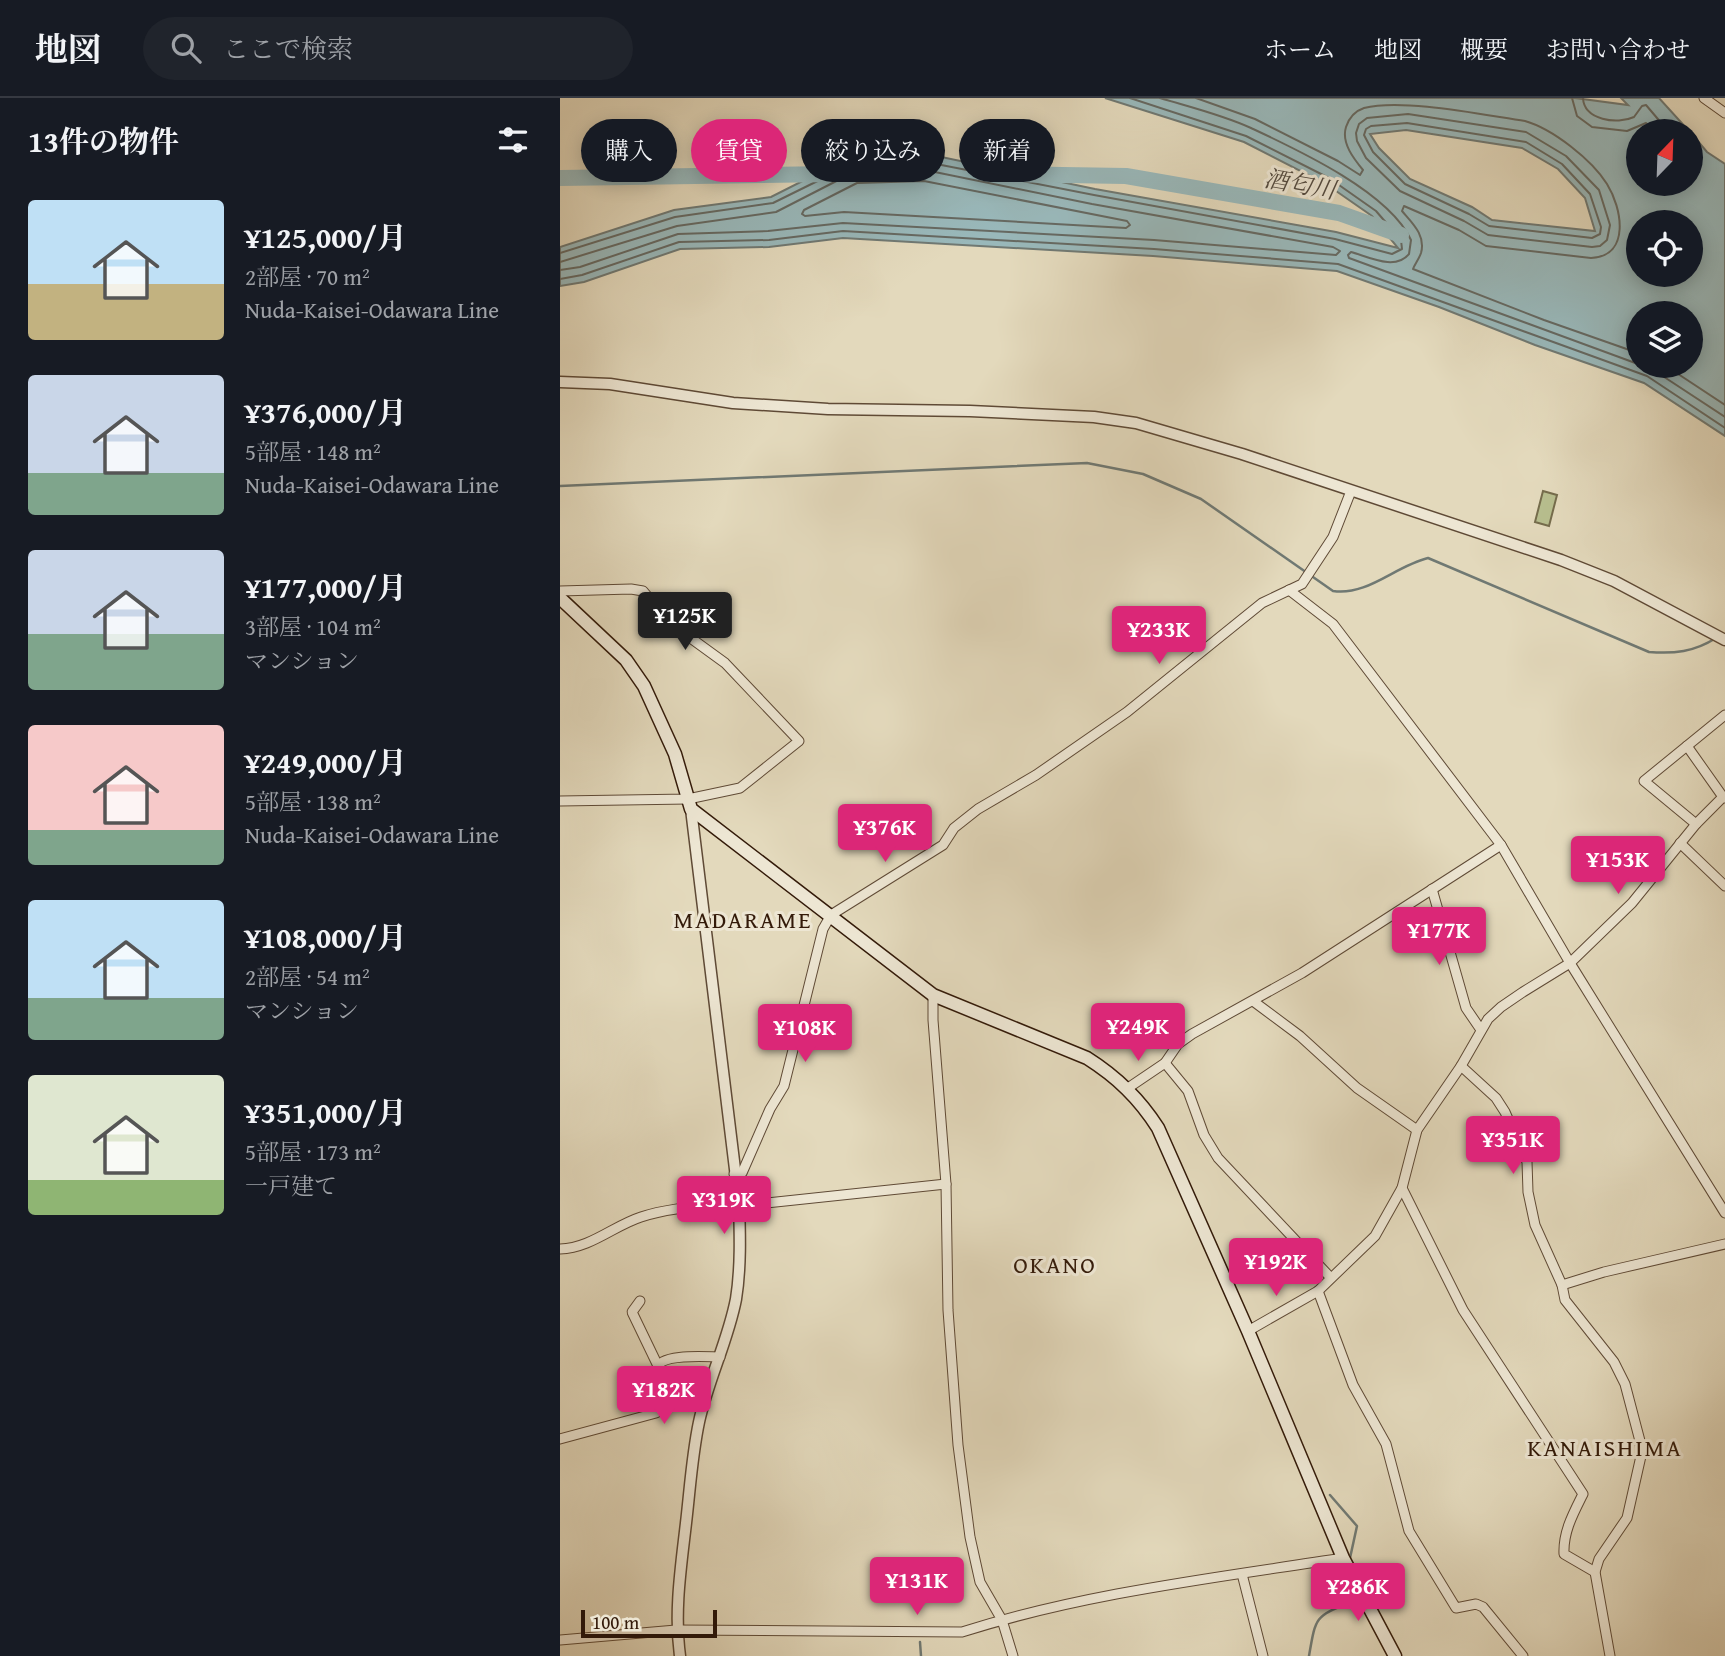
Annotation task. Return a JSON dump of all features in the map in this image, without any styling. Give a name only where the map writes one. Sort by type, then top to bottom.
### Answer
[{"type":"main road","points":[[560,598],[626,660],[644,686],[675,754],[689,804],[933,995],[1087,1058],[1108,1071],[1143,1105],[1157,1128],[1248,1331],[1343,1559],[1395,1656]]},
{"type":"street","points":[[1704,98],[1725,113]]},
{"type":"street","points":[[560,382],[610,384],[733,404],[1094,416],[1136,423],[1561,560],[1614,581],[1725,640]]},
{"type":"street","points":[[734,1174],[742,1173],[770,1109],[784,1086],[823,929],[831,915],[943,845],[954,828],[978,809],[1036,775],[1127,712],[1262,603],[1302,584],[1333,537],[1351,491]]},
{"type":"street","points":[[560,592],[631,589],[643,591],[670,624],[725,663],[799,741],[740,788],[689,804],[560,801]]},
{"type":"street","points":[[1289,590],[1333,624],[1501,845],[1570,963],[1725,1213]]},
{"type":"street","points":[[1696,824],[1644,781],[1725,715]]},
{"type":"street","points":[[1248,1331],[1318,1290],[1375,1236],[1402,1188],[1417,1130],[1461,1066],[1481,1030],[1501,1007],[1570,963],[1632,903],[1696,824],[1724,797],[1687,746]]},
{"type":"street","points":[[680,1656],[676,1630],[699,1423],[736,1299],[740,1240],[739,1204],[689,804]]},
{"type":"street","points":[[1680,843],[1725,886]]},
{"type":"street","points":[[1128,1088],[1165,1063],[1178,1044],[1192,1034],[1302,973],[1501,845]]},
{"type":"street","points":[[1432,889],[1466,1008],[1481,1030]]},
{"type":"street","points":[[933,995],[946,1184],[948,1310],[958,1444],[970,1537],[980,1582],[1002,1620],[1013,1656]]},
{"type":"street","points":[[1253,1001],[1300,1037],[1357,1088],[1417,1130]]},
{"type":"street","points":[[1165,1063],[1188,1091],[1205,1135],[1218,1158],[1330,1277]]},
{"type":"street","points":[[1461,1066],[1496,1098],[1527,1161],[1528,1192],[1535,1224],[1562,1285],[1565,1300],[1614,1362],[1625,1384],[1640,1441],[1642,1456],[1627,1518],[1599,1559],[1595,1572],[1610,1656]]},
{"type":"street","points":[[560,1249],[573,1249],[589,1243],[640,1217],[739,1204],[946,1184]]},
{"type":"street","points":[[1402,1188],[1463,1310],[1583,1494],[1568,1524],[1563,1542],[1564,1554],[1595,1572]]},
{"type":"street","points":[[1562,1285],[1604,1272],[1725,1244]]},
{"type":"street","points":[[1318,1290],[1353,1385],[1386,1444],[1409,1531],[1456,1608],[1476,1604],[1483,1607],[1523,1656]]},
{"type":"street","points":[[560,1439],[656,1413],[658,1366],[632,1312],[640,1301]]},
{"type":"street","points":[[658,1366],[667,1359],[720,1357]]},
{"type":"street","points":[[560,1640],[676,1630],[962,1632],[1075,1602],[1343,1559]]},
{"type":"street","points":[[1242,1574],[1264,1656]]},
{"type":"green space","points":[[1543,491],[1557,495],[1549,526],[1535,522]]},
{"type":"water","points":[[1105,98],[1575,98],[1628,105],[1621,98],[1659,98],[1678,119],[1626,119],[1626,196],[1703,196],[1703,147],[1725,164],[1725,436],[1644,383],[1630,378],[1703,378],[1703,301],[1626,301],[1626,377],[1337,271],[1153,256],[843,238],[769,247],[680,249],[584,282],[560,286],[560,247],[674,210],[771,197],[801,182],[945,182],[945,158],[959,161],[959,182],[1055,181],[1336,232],[1398,248],[1372,216],[1326,184],[1244,142]],"holes":[[[1406,130],[1522,148],[1558,169],[1585,198],[1595,231],[1492,220],[1472,207],[1410,179],[1379,148],[1370,134]]]},
{"type":"waterway","name":"酒匂川","points":[[560,178],[801,174]]},
{"type":"waterway","name":"酒匂川","points":[[1055,175],[1126,176],[1339,213],[1401,235]]},
{"type":"waterway","points":[[560,486],[1087,463],[1143,474],[1201,499],[1333,591],[1370,585],[1428,558],[1649,652],[1684,651],[1716,638]]},
{"type":"waterway","points":[[1330,1495],[1357,1526],[1350,1558]]},
{"type":"waterway","points":[[1309,1656],[1313,1632],[1319,1619],[1353,1601],[1345,1581],[1346,1575]]},
{"type":"waterway","points":[[920,1642],[921,1656]]},
{"type":"district","name":"MADARAME","points":[[743,919]]},
{"type":"district","name":"OKANO","points":[[1055,1264]]},
{"type":"district","name":"KANAISHIMA","points":[[1605,1447]]}]
